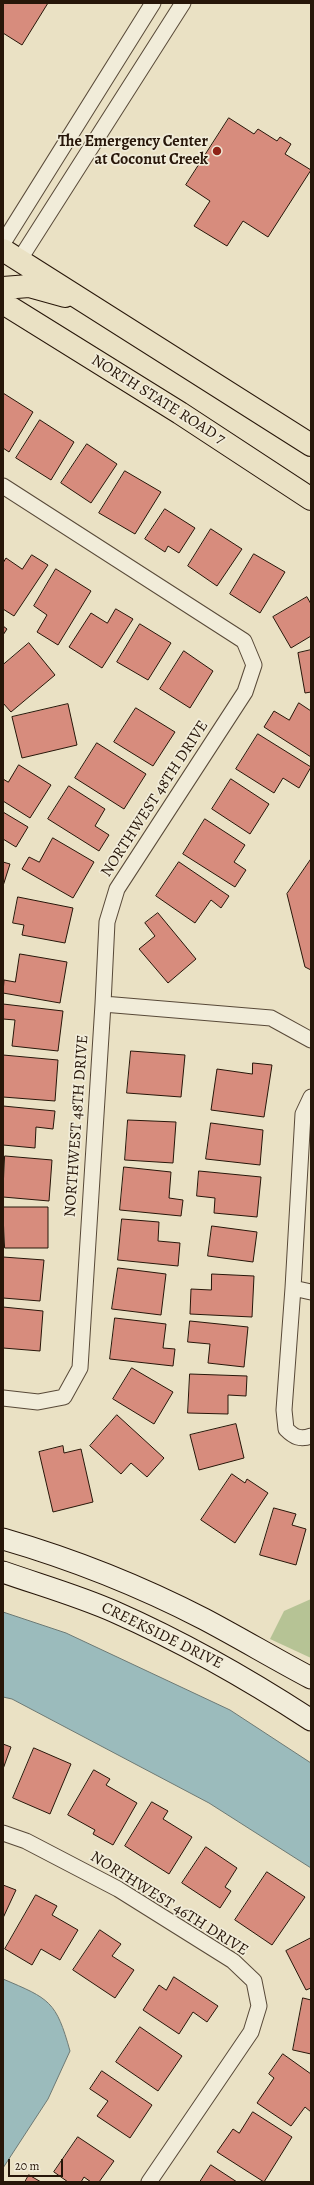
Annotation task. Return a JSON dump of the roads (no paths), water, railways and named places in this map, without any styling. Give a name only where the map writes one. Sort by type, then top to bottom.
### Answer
[{"type":"main road","points":[[9,258],[85,302],[311,445]]},
{"type":"main road","points":[[3,288],[29,286],[85,302]]},
{"type":"main road","name":"NORTH STATE ROAD 7","points":[[3,303],[180,413],[311,499]]},
{"type":"street","points":[[3,243],[153,3]]},
{"type":"street","points":[[9,258],[183,3]]},
{"type":"street","name":"NORTHWEST 48TH DRIVE","points":[[3,486],[244,641],[254,664],[245,692],[117,889],[107,922],[104,1004],[80,1368],[64,1397],[38,1402],[3,1398]]},
{"type":"street","points":[[104,1004],[271,1018],[311,1040]]},
{"type":"street","points":[[311,1097],[303,1114],[294,1288],[284,1410],[286,1429],[294,1437],[305,1438],[311,1436]]},
{"type":"street","points":[[294,1288],[311,1292]]},
{"type":"street","name":"CREEKSIDE DRIVE","points":[[3,1539],[105,1574],[146,1591],[204,1619],[311,1678]]},
{"type":"street","name":"CREEKSIDE DRIVE","points":[[3,1572],[113,1611],[168,1637],[221,1664],[311,1720]]},
{"type":"street","name":"NORTHWEST 46TH DRIVE","points":[[3,1833],[26,1841],[118,1889],[233,1961],[254,1981],[259,2006],[251,2032],[149,2182]]},
{"type":"water","points":[[3,1612],[66,1633],[230,1710],[311,1763],[311,1868],[209,1803],[12,1699],[3,1697]]},
{"type":"water","points":[[3,1979],[41,1997],[49,2004],[60,2021],[70,2051],[48,2099],[3,2168]]},
{"type":"place","name":"The Emergency Center at Coconut Creek","points":[[217,151]]}]
